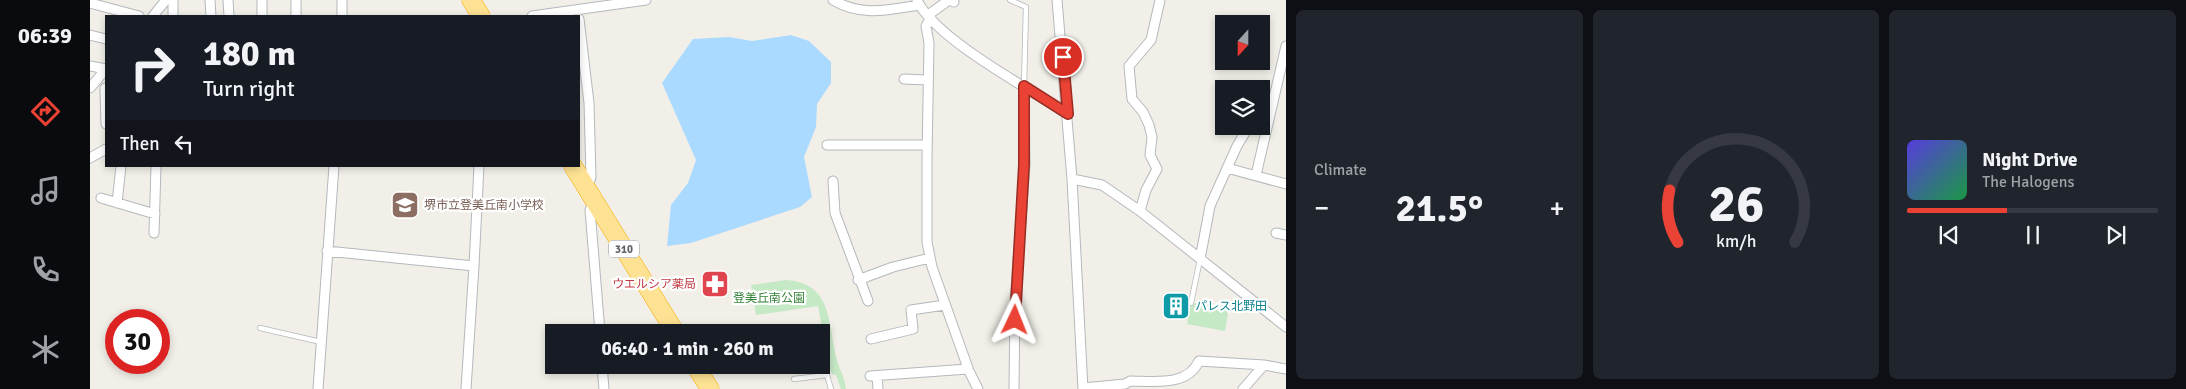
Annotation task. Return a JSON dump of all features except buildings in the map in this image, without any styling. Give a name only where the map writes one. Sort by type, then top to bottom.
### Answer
[{"type":"highway","points":[[471,0],[480,15]]},
{"type":"highway","name":"310","points":[[574,167],[670,324]]},
{"type":"highway","points":[[701,374],[710,389]]},
{"type":"street","points":[[154,15],[166,0]]},
{"type":"street","points":[[173,0],[173,15]]},
{"type":"street","points":[[210,0],[211,15]]},
{"type":"street","points":[[228,0],[229,15]]},
{"type":"street","points":[[262,0],[262,15]]},
{"type":"street","points":[[296,0],[296,15]]},
{"type":"street","points":[[342,0],[342,15]]},
{"type":"street","points":[[578,15],[634,1],[646,0]]},
{"type":"street","points":[[833,0],[844,6],[869,12],[918,3],[940,29],[972,53],[1068,114]]},
{"type":"street","points":[[954,2],[949,0],[929,17],[926,26],[929,43],[927,80],[928,242],[930,258],[945,305],[968,369],[978,389]]},
{"type":"street","points":[[1057,0],[1068,114],[1083,388],[1125,384],[1130,381],[1179,380],[1195,369],[1198,361],[1286,369]]},
{"type":"street","points":[[1140,211],[1146,190],[1157,168],[1150,155],[1152,137],[1149,125],[1132,99],[1130,66],[1151,40],[1160,0]]},
{"type":"street","points":[[90,2],[136,15]]},
{"type":"street","points":[[580,31],[589,103],[590,210],[599,324]]},
{"type":"street","points":[[90,35],[105,39]]},
{"type":"street","points":[[1256,175],[1276,94],[1283,81],[1286,46]]},
{"type":"street","points":[[90,66],[105,69]]},
{"type":"street","points":[[105,70],[92,85],[105,88]]},
{"type":"street","points":[[904,79],[927,80]]},
{"type":"street","points":[[1014,389],[1015,303],[1024,165],[1024,86]]},
{"type":"street","points":[[1270,100],[1276,94]]},
{"type":"street","points":[[1200,259],[1210,206],[1244,135]]},
{"type":"street","points":[[827,146],[927,145]]},
{"type":"street","points":[[90,158],[105,150]]},
{"type":"street","points":[[117,203],[121,167]]},
{"type":"street","points":[[154,233],[156,167]]},
{"type":"street","points":[[318,389],[334,167]]},
{"type":"street","points":[[466,389],[479,167]]},
{"type":"street","points":[[1227,168],[1286,184]]},
{"type":"street","points":[[1072,179],[1102,185],[1140,211],[1286,327]]},
{"type":"street","points":[[833,180],[835,213],[858,280],[868,301]]},
{"type":"street","points":[[101,198],[155,214]]},
{"type":"street","points":[[1276,233],[1286,234]]},
{"type":"street","points":[[327,251],[474,266]]},
{"type":"street","points":[[858,280],[893,267],[930,258]]},
{"type":"street","points":[[871,339],[913,329],[911,310],[945,305]]},
{"type":"street","points":[[1243,389],[1264,366]]},
{"type":"street","points":[[878,389],[873,376],[968,369]]},
{"type":"street","points":[[603,374],[604,389]]},
{"type":"lane","points":[[1010,0],[1026,7]]},
{"type":"lane","points":[[1024,86],[1027,0]]},
{"type":"lane","points":[[1191,303],[1200,259]]},
{"type":"lane","points":[[260,328],[321,342]]},
{"type":"lane","points":[[794,379],[827,375],[831,389]]},
{"type":"green space","name":"登美丘南公園","points":[[786,280],[801,283],[812,288],[825,306],[829,317],[837,360],[846,389],[841,389],[836,375],[832,374],[830,370],[830,324],[821,324],[818,306],[756,315],[751,285]]},
{"type":"green space","points":[[1191,303],[1229,307],[1225,331],[1187,324]]},
{"type":"water","points":[[791,35],[809,41],[831,62],[831,83],[817,104],[816,127],[804,157],[812,197],[800,207],[691,243],[667,246],[671,205],[688,183],[696,160],[662,83],[693,39],[729,37],[752,41]]},
{"type":"place","name":"堺市立登美丘南小学校","points":[[405,205]]},
{"type":"place","name":"ウエルシア薬局","points":[[715,284]]},
{"type":"place","name":"パレス北野田","points":[[1176,306]]},
{"type":"route","points":[[1015,320],[1024,165],[1024,86],[1068,114],[1063,57]]}]
